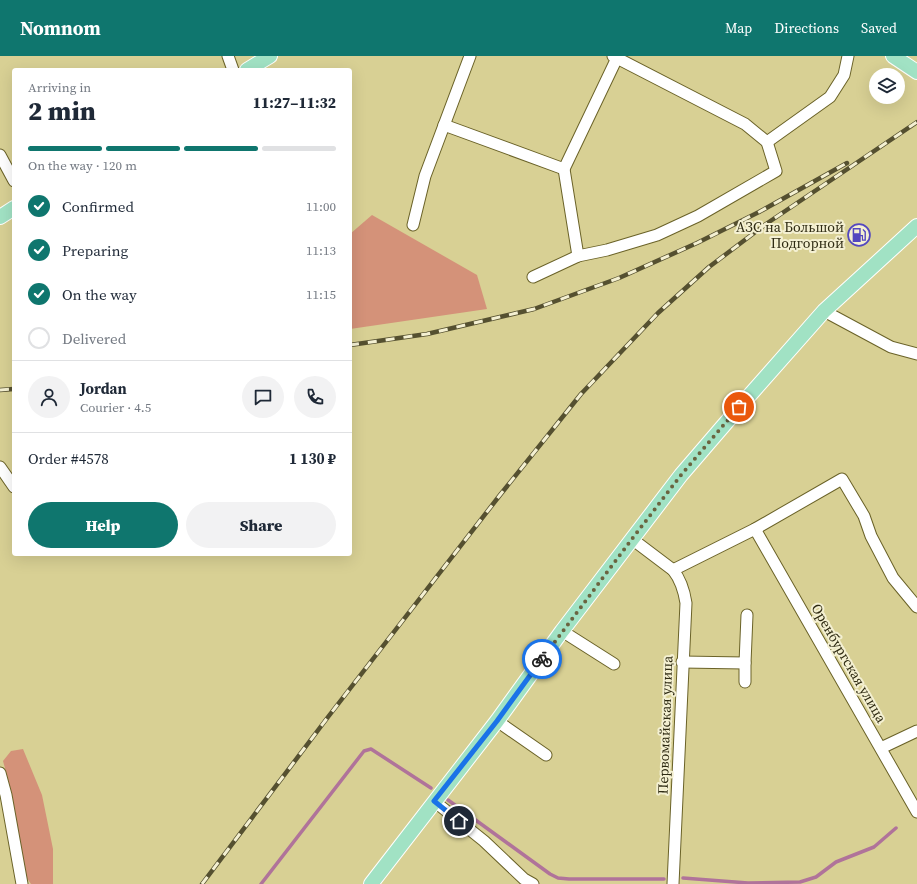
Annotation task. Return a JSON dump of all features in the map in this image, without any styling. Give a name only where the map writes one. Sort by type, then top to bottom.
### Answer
[{"type":"main road","points":[[250,68],[270,56]]},
{"type":"main road","points":[[893,56],[917,72]]},
{"type":"main road","points":[[0,217],[12,209]]},
{"type":"main road","points":[[371,884],[497,721],[562,631],[681,475],[748,396],[824,311],[917,226]]},
{"type":"street","points":[[228,56],[232,68]]},
{"type":"street","points":[[413,225],[424,176],[470,56]]},
{"type":"street","points":[[767,142],[830,97],[844,75],[848,56]]},
{"type":"street","points":[[533,277],[578,256],[607,250],[657,235],[698,216],[776,172],[767,142],[745,124],[615,57],[564,169],[578,256]]},
{"type":"street","points":[[444,125],[564,169]]},
{"type":"street","points":[[0,155],[12,177]]},
{"type":"street","points":[[824,311],[891,346],[917,354]]},
{"type":"street","points":[[0,467],[12,484]]},
{"type":"street","points":[[632,539],[673,570],[754,529],[842,479],[864,516],[871,536],[894,578],[917,607]]},
{"type":"street","name":"Оренбургская улица","points":[[754,529],[917,812]]},
{"type":"street","name":"Первомайская улица","points":[[673,570],[678,576],[682,585],[686,603],[682,662],[673,884]]},
{"type":"street","points":[[745,682],[747,615]]},
{"type":"street","points":[[562,631],[614,664]]},
{"type":"street","points":[[682,662],[745,663]]},
{"type":"street","points":[[497,721],[546,755]]},
{"type":"street","points":[[880,748],[917,730]]},
{"type":"street","points":[[0,773],[6,795],[22,884]]},
{"type":"street","points":[[434,801],[484,840],[524,879],[533,884]]},
{"type":"shaded area","points":[[372,215],[477,275],[487,309],[352,329],[352,232]]},
{"type":"shaded area","points":[[23,749],[42,795],[53,849],[53,884],[31,884],[26,877],[12,794],[3,761],[11,751]]},
{"type":"waterway","points":[[261,884],[364,751],[371,749],[431,788]]},
{"type":"waterway","points":[[448,800],[550,874],[558,878],[664,879]]},
{"type":"waterway","points":[[683,878],[748,883],[800,882],[816,877],[836,862],[874,847],[896,828]]},
{"type":"railway","points":[[202,884],[328,717],[500,495],[581,394],[658,313],[709,267],[766,224],[917,122]]},
{"type":"railway","points":[[352,345],[427,334],[534,309],[619,278],[697,243],[759,212],[847,163]]},
{"type":"railway","points":[[0,390],[12,389]]},
{"type":"way so far","points":[[542,659],[681,475],[739,407]]},
{"type":"place","name":"АЗС на Большой Подгорной","points":[[859,235]]},
{"type":"route","points":[[459,821],[434,801],[497,721],[542,659]]}]
